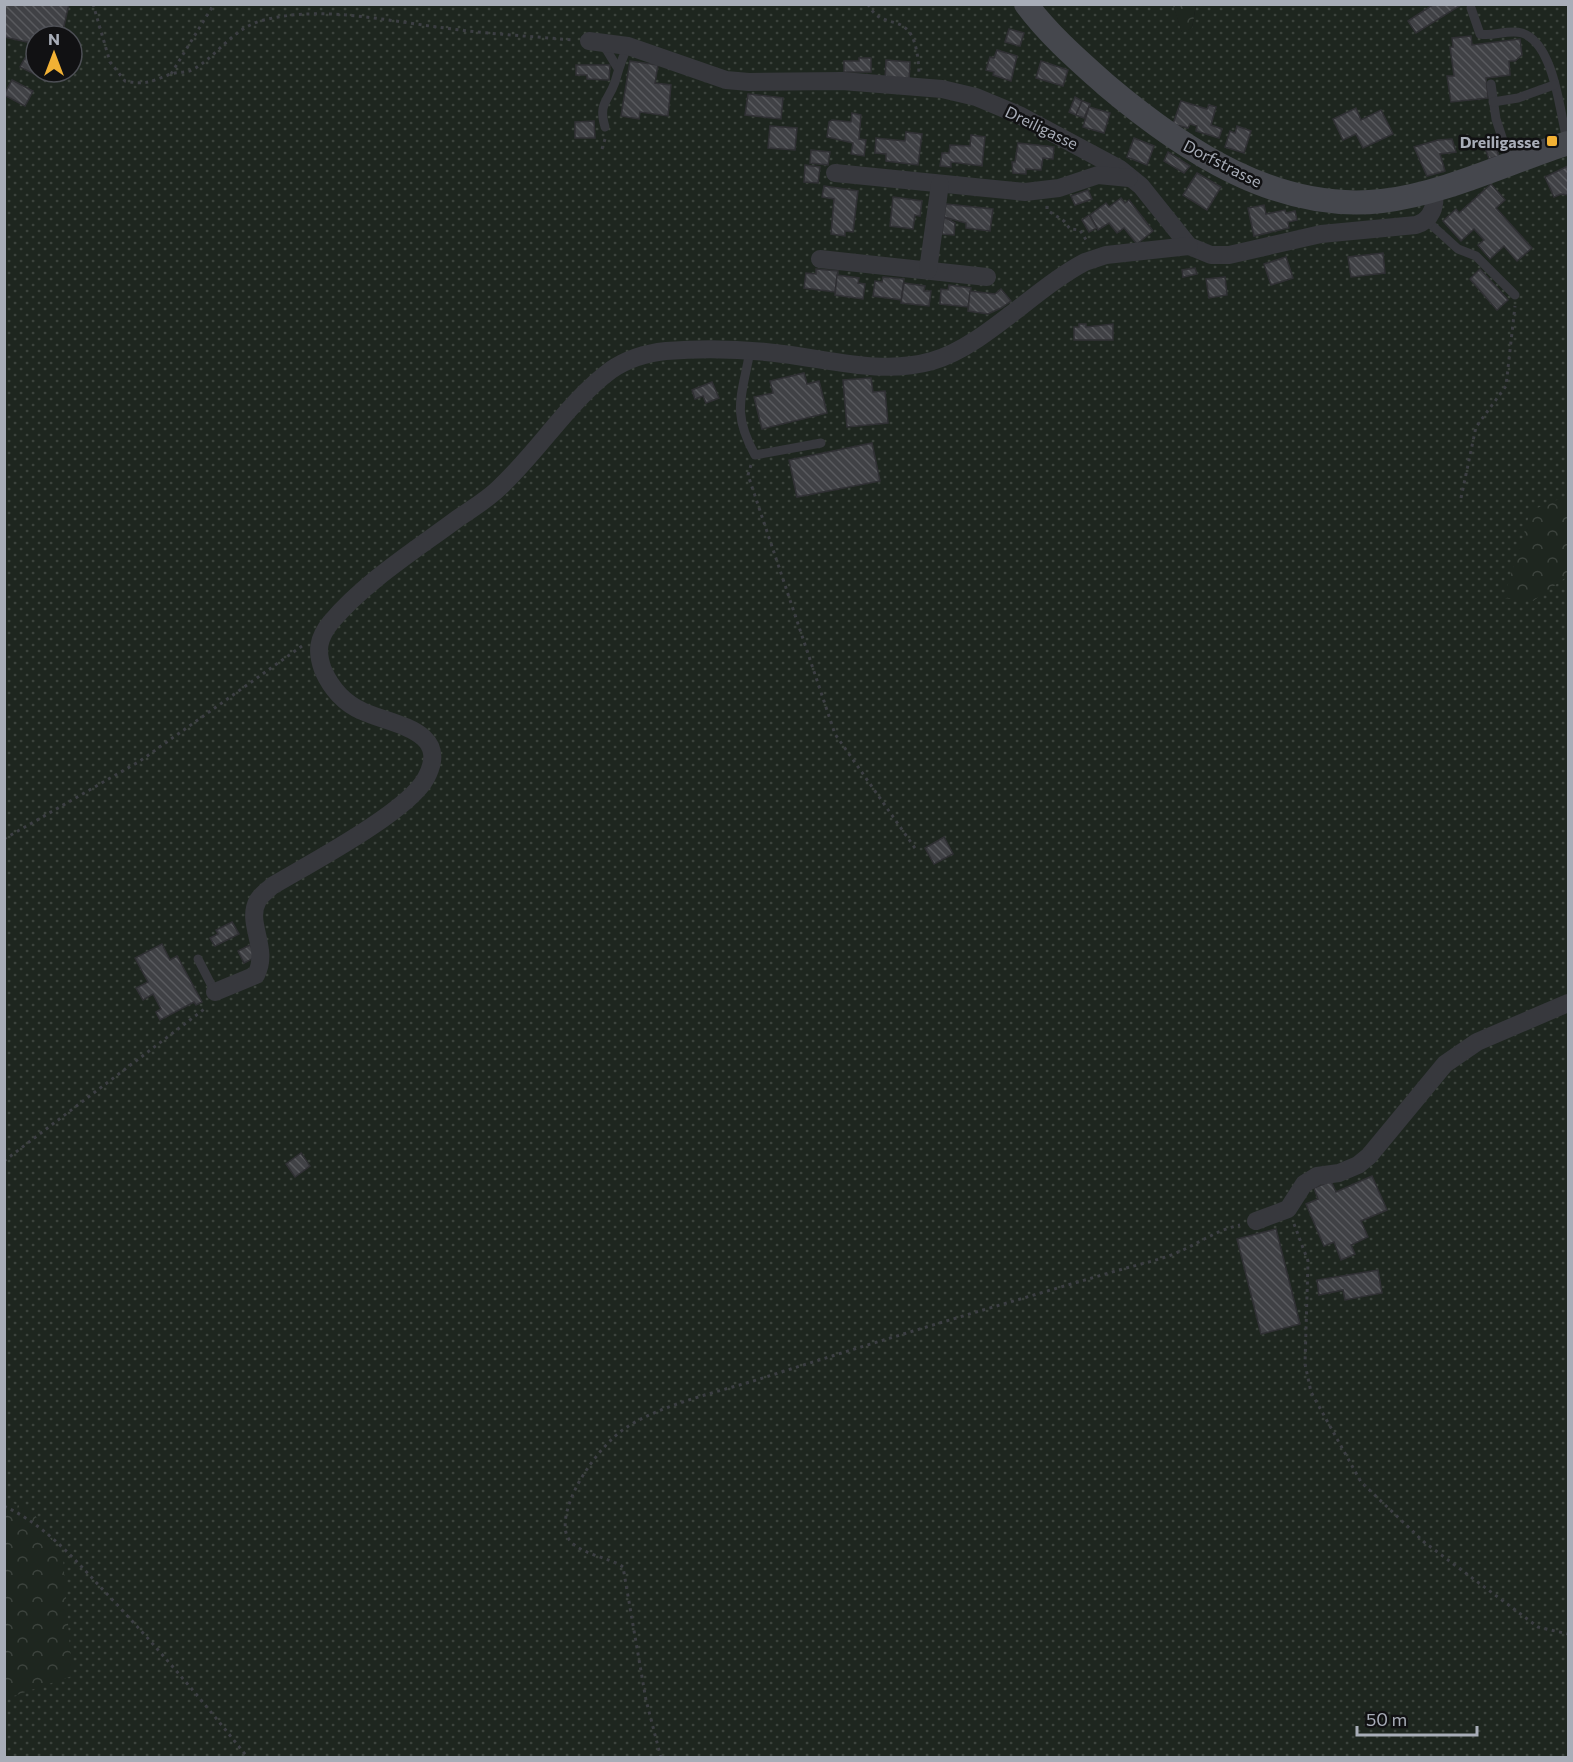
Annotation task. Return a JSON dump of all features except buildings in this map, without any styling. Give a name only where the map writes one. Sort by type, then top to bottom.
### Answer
[{"type":"street","name":"Dorfstrasse","points":[[1026,4],[1061,44],[1126,102],[1168,134],[1252,181],[1310,199],[1344,203],[1381,201],[1434,191],[1568,143]]},
{"type":"street","name":"Dreiligasse","points":[[595,42],[628,46],[709,75],[737,82],[842,81],[919,86],[960,93],[991,103],[1088,150],[1131,178],[1146,192],[1189,246]]},
{"type":"street","points":[[835,174],[1039,192],[1059,189],[1098,175],[1131,178]]},
{"type":"street","points":[[928,270],[940,184]]},
{"type":"street","points":[[215,992],[256,975],[261,965],[261,952],[254,916],[258,899],[272,886],[391,813],[420,787],[430,766],[432,757],[428,741],[419,732],[361,711],[339,696],[329,682],[321,664],[318,642],[331,623],[394,564],[496,491],[548,438],[573,407],[615,368],[653,352],[750,351],[887,367],[928,363],[954,353],[1056,280],[1094,259],[1189,246],[1211,255],[1229,255],[1300,237],[1409,227],[1426,220],[1433,210],[1434,191]]},
{"type":"street","points":[[820,259],[987,277]]},
{"type":"street","points":[[1256,1221],[1288,1209],[1304,1184],[1317,1176],[1340,1173],[1369,1156],[1445,1064],[1477,1042],[1569,1003]]},
{"type":"lane","points":[[1471,8],[1480,34],[1523,33],[1540,45],[1547,58],[1568,143]]},
{"type":"lane","points":[[595,42],[617,67]]},
{"type":"lane","points":[[605,127],[602,108],[615,82],[617,67],[628,46]]},
{"type":"lane","points":[[1491,84],[1502,140],[1510,162]]},
{"type":"lane","points":[[1493,102],[1518,98],[1554,85]]},
{"type":"lane","points":[[1426,220],[1458,249],[1476,256],[1515,295]]},
{"type":"lane","points":[[750,351],[739,412],[743,433],[755,454],[821,443]]},
{"type":"lane","points":[[198,959],[215,992]]},
{"type":"path","points":[[93,4],[110,62],[125,81],[152,83],[171,74],[184,74],[196,68],[231,36],[262,20],[287,16],[343,16],[465,31],[595,42]]},
{"type":"path","points":[[171,74],[214,4]]},
{"type":"path","points":[[868,4],[875,14],[900,24],[912,34],[918,49],[919,86]]},
{"type":"path","points":[[1050,212],[1064,221],[1070,230],[1080,230],[1094,259]]},
{"type":"path","points":[[1461,498],[1476,427],[1506,386],[1512,355],[1515,295]]},
{"type":"path","points":[[755,454],[748,475],[835,734],[917,851]]},
{"type":"path","points":[[4,839],[140,761],[304,645],[318,642]]},
{"type":"path","points":[[4,1161],[207,1008],[215,992]]},
{"type":"path","points":[[1288,1209],[1308,1261],[1305,1364],[1311,1392],[1361,1482],[1424,1542],[1538,1627],[1569,1634]]},
{"type":"path","points":[[661,1758],[646,1700],[623,1567],[591,1554],[572,1542],[566,1533],[571,1501],[579,1482],[606,1444],[640,1419],[677,1406],[898,1335],[1173,1255],[1228,1227],[1256,1221]]},
{"type":"path","points":[[4,1506],[25,1516],[58,1542],[166,1656],[248,1758]]},
{"type":"green space","points":[[1173,4],[1182,32],[1192,28],[1196,5],[1568,5],[1568,1757],[5,1758],[5,5]]},
{"type":"green space","points":[[1173,5],[1196,5],[1192,28],[1182,33]]},
{"type":"green space","points":[[1564,497],[1568,520],[1568,576],[1533,601],[1504,598],[1530,511]]},
{"type":"green space","points":[[4,1499],[33,1512],[63,1558],[72,1676],[5,1699]]},
{"type":"place","name":"Dreiligasse","points":[[1552,141]]}]
